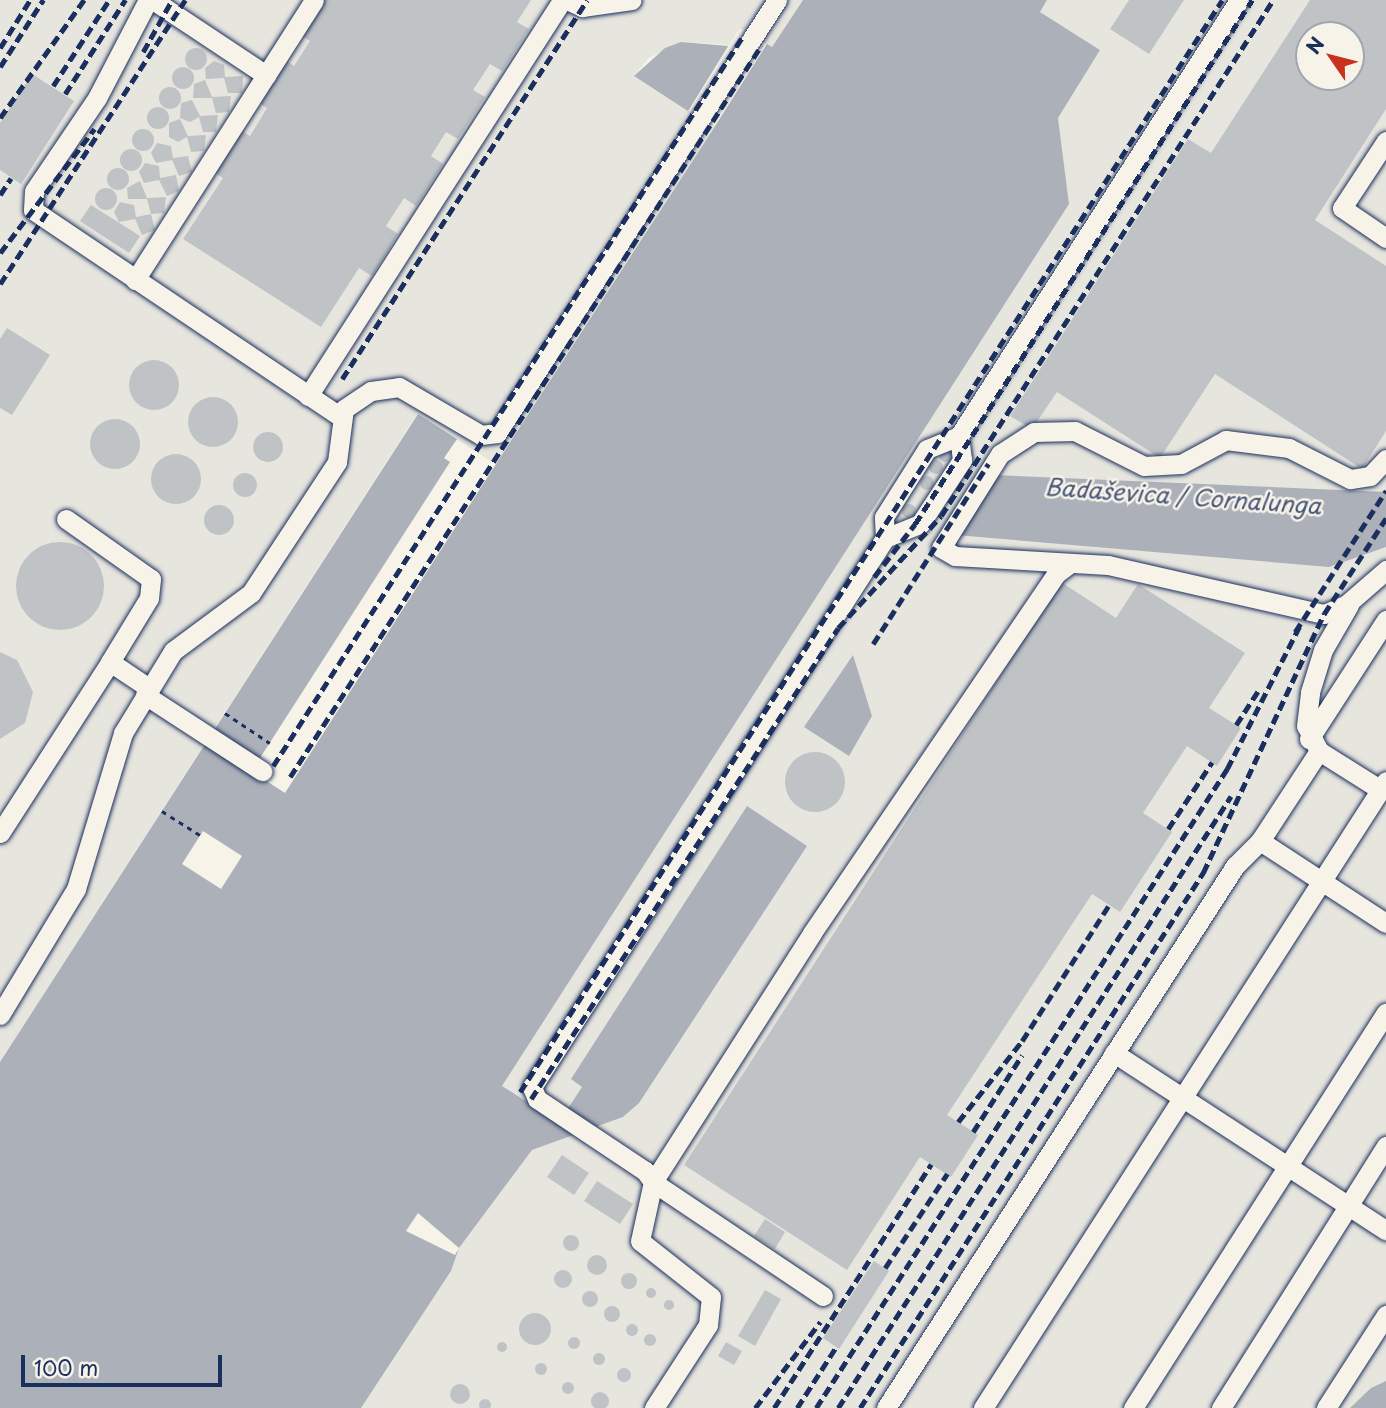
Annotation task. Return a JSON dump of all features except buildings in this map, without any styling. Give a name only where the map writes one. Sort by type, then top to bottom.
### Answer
[{"type":"street","points":[[266,75],[150,0],[97,99],[32,199],[39,220],[135,280],[339,416]]},
{"type":"street","points":[[135,280],[314,0]]},
{"type":"street","points":[[307,396],[564,0],[582,7],[632,0]]},
{"type":"street","points":[[0,1014],[72,898],[99,827],[114,756],[147,692],[178,646],[251,593],[337,462],[339,416],[371,391],[399,387],[481,435],[497,433],[777,0]]},
{"type":"street","points":[[885,538],[884,517],[927,449],[959,436],[1238,0]]},
{"type":"street","points":[[1386,141],[1342,208],[1386,237]]},
{"type":"street","points":[[1386,459],[1370,476],[1350,479],[1289,448],[1226,440],[1181,464],[1144,466],[1076,431],[1020,436],[1000,454],[941,548],[955,556],[1068,565],[1108,565],[1324,614],[1354,598],[1386,570]]},
{"type":"street","points":[[823,1296],[653,1182],[537,1099],[532,1087],[885,538],[920,524],[962,460],[959,436]]},
{"type":"street","points":[[0,833],[149,598],[151,579],[66,519]]},
{"type":"street","points":[[654,1408],[708,1325],[713,1306],[705,1290],[640,1241],[653,1182],[811,933],[1056,574],[1068,565]]},
{"type":"street","points":[[1314,745],[1315,673],[1354,598]]},
{"type":"street","points":[[886,1408],[1235,866],[1259,841],[1386,620]]},
{"type":"street","points":[[110,663],[147,692],[262,771]]},
{"type":"street","points":[[983,1408],[1383,786],[1314,745]]},
{"type":"street","points":[[1259,841],[1386,923]]},
{"type":"street","points":[[1133,1408],[1386,1013]]},
{"type":"street","points":[[1114,1053],[1386,1230]]},
{"type":"street","points":[[1221,1408],[1386,1146]]},
{"type":"street","points":[[1325,1408],[1386,1315]]},
{"type":"path","points":[[225,713],[270,743]]},
{"type":"path","points":[[162,811],[200,835]]},
{"type":"shaded area","points":[[0,0],[803,0],[772,47],[681,42],[649,58],[634,76],[714,128],[496,464],[417,414],[0,1062]]},
{"type":"shaded area","points":[[1047,0],[1386,0],[1386,1381],[1350,1408],[361,1408],[451,1271],[459,1248],[532,1150],[623,1117],[806,846],[747,806],[572,1079],[582,1087],[559,1122],[502,1086],[1069,204],[1058,118],[1100,50],[1040,12]]},
{"type":"water","points":[[803,0],[1047,0],[1040,12],[1100,50],[1058,118],[1069,204],[502,1086],[559,1122],[582,1087],[571,1079],[747,806],[807,846],[639,1103],[623,1117],[532,1150],[459,1248],[451,1271],[361,1408],[0,1408],[0,1062],[418,414],[496,464],[714,128],[634,76],[665,48],[681,42],[729,46],[740,27],[772,47]]},
{"type":"water","name":"Badaševica / Cornalunga","points":[[993,475],[1386,492],[1386,547],[1329,567],[956,535]]},
{"type":"water","points":[[853,655],[872,716],[849,756],[804,727]]},
{"type":"water","points":[[1386,1381],[1386,1408],[1350,1408],[1371,1388]]},
{"type":"pier","points":[[740,27],[767,44],[714,128],[688,111]]},
{"type":"pier","points":[[457,439],[496,464],[285,793],[206,742],[260,758],[450,462],[444,458]]},
{"type":"pier","points":[[203,831],[242,856],[221,889],[182,864]]},
{"type":"pier","points":[[418,1213],[459,1248],[455,1255],[406,1231]]},
{"type":"railway","points":[[0,48],[30,0]]},
{"type":"railway","points":[[0,67],[43,0]]},
{"type":"railway","points":[[0,118],[84,0]]},
{"type":"railway","points":[[53,86],[109,0]]},
{"type":"railway","points":[[65,94],[125,0]]},
{"type":"railway","points":[[143,52],[172,0]]},
{"type":"railway","points":[[0,284],[185,0]]},
{"type":"railway","points":[[342,379],[587,0]]},
{"type":"railway","points":[[520,1092],[1222,0]]},
{"type":"railway","points":[[874,577],[915,524],[1252,0]]},
{"type":"railway","points":[[531,1099],[838,628],[941,516],[1273,0]]},
{"type":"railway","points":[[273,766],[743,36]]},
{"type":"railway","points":[[290,777],[761,46]]},
{"type":"railway","points":[[0,253],[94,129]]},
{"type":"railway","points":[[0,195],[11,178]]},
{"type":"railway","points":[[873,644],[988,464]]},
{"type":"railway","points":[[1295,632],[1386,491]]},
{"type":"railway","points":[[860,1408],[1203,873],[1324,614],[1386,518]]},
{"type":"railway","points":[[816,1408],[1227,769],[1300,625]]},
{"type":"railway","points":[[1236,725],[1258,691]]},
{"type":"railway","points":[[1168,829],[1212,762]]},
{"type":"railway","points":[[838,1408],[1231,796]]},
{"type":"railway","points":[[958,1122],[1022,1041],[1109,905]]},
{"type":"railway","points":[[973,1132],[1022,1055]]},
{"type":"railway","points":[[774,1408],[931,1164]]},
{"type":"railway","points":[[885,1268],[947,1174]]},
{"type":"railway","points":[[755,1408],[820,1322]]},
{"type":"railway","points":[[797,1408],[836,1347]]}]
